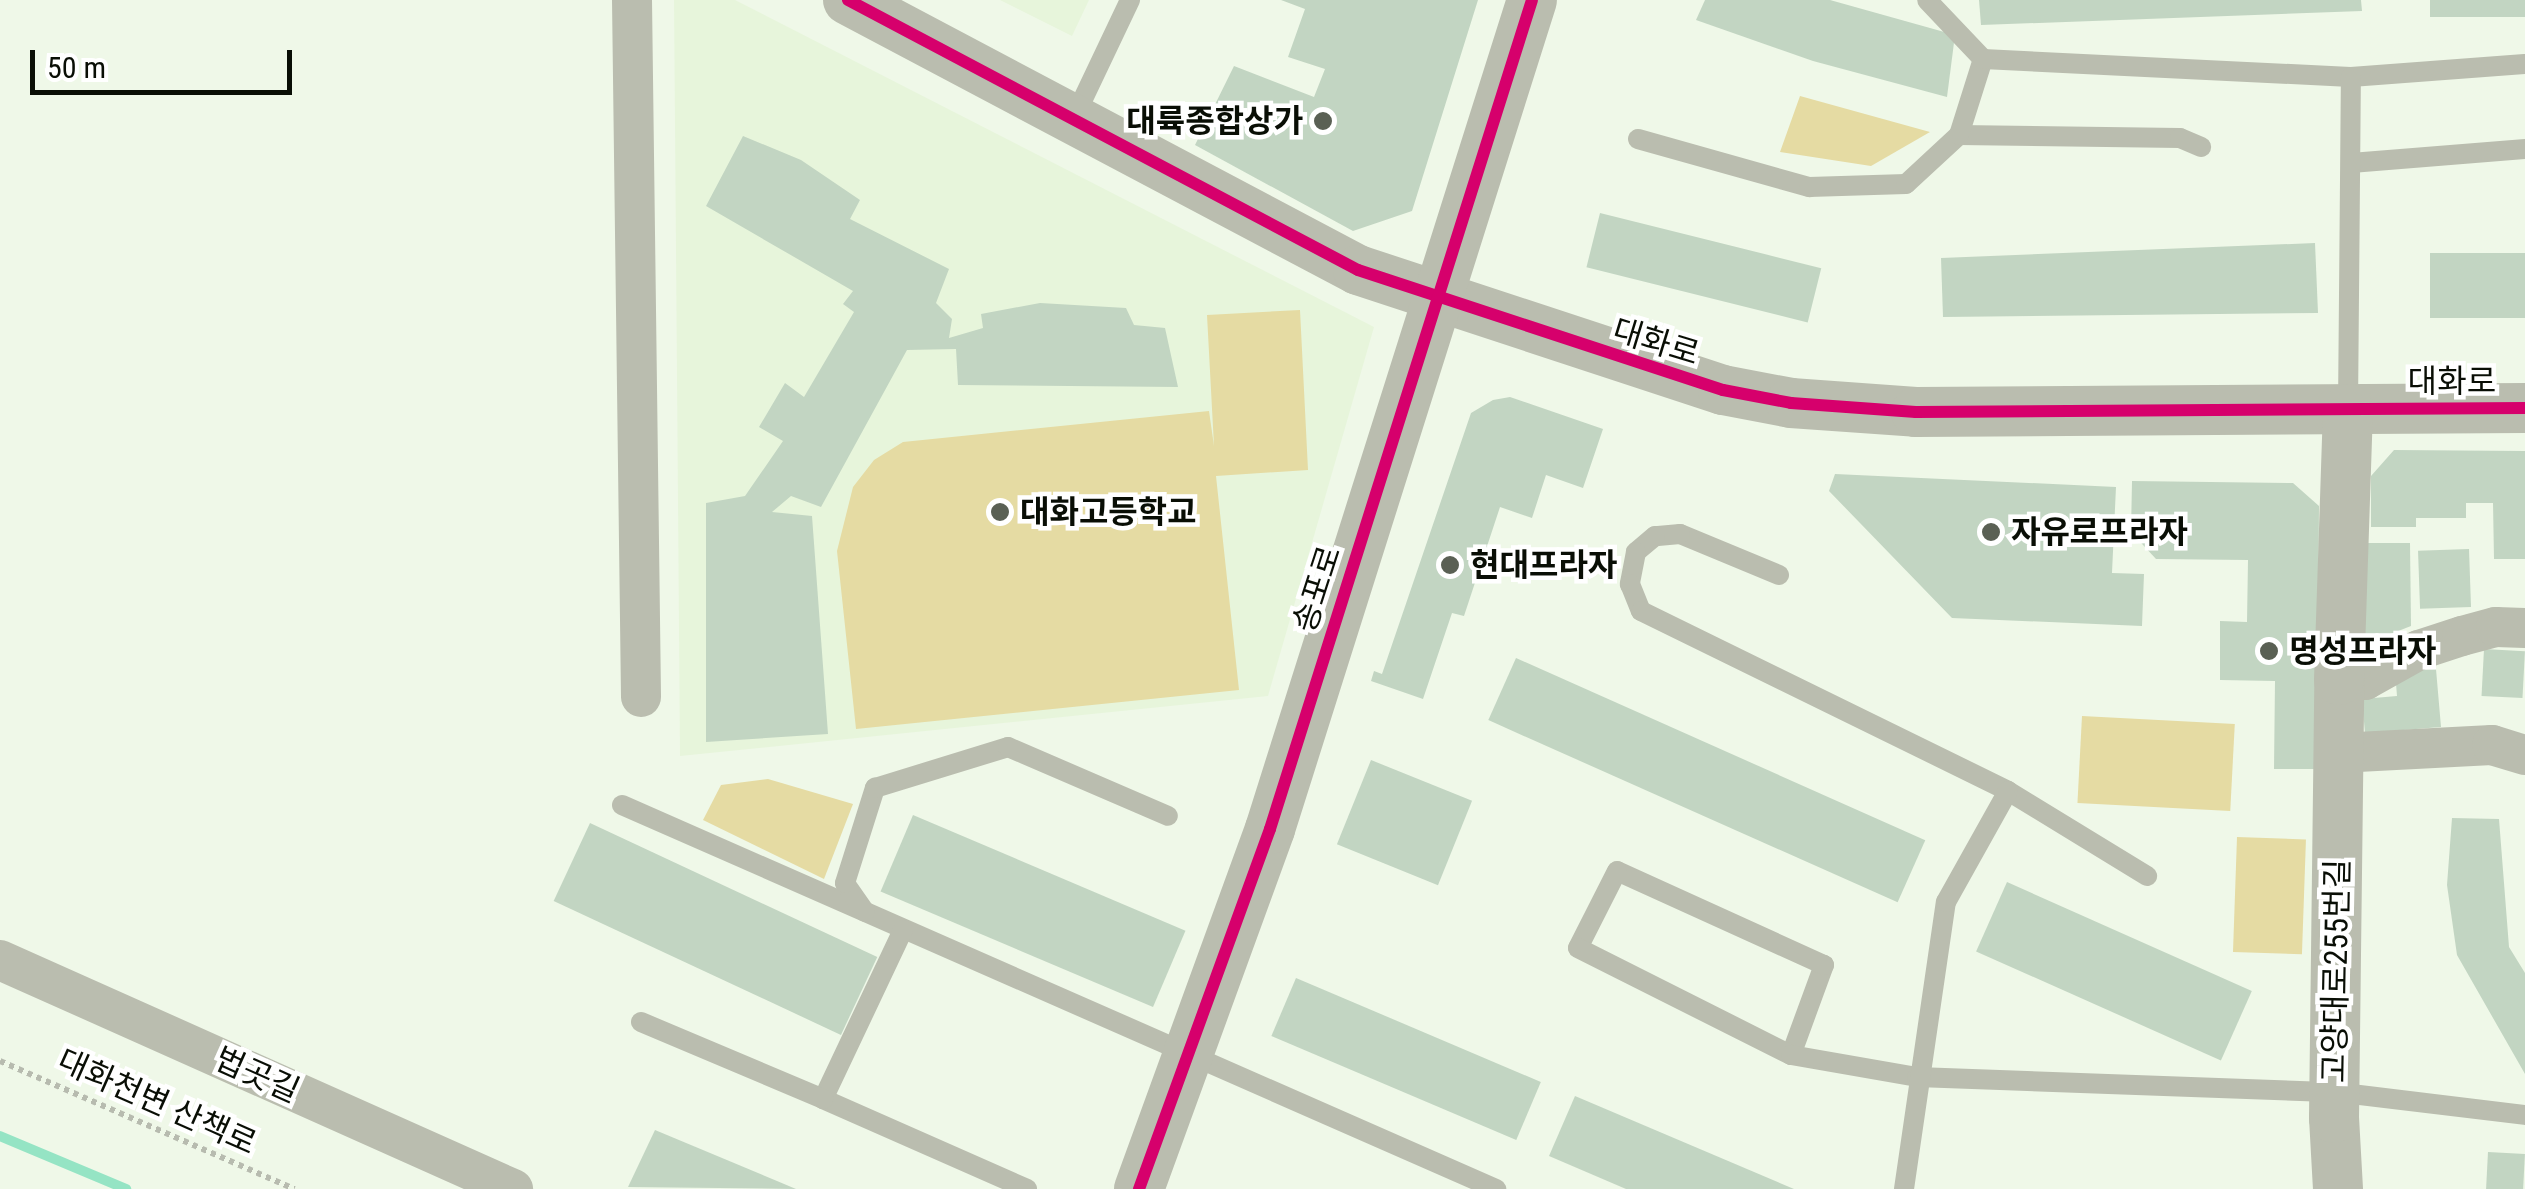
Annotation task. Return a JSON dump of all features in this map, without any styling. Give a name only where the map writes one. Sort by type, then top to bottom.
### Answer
[{"type":"street","points":[[632,0],[641,696]]},
{"type":"street","name":"대화로","points":[[848,0],[1358,270],[1662,374],[1791,404],[1916,412],[2525,408]]},
{"type":"street","name":"송포로","points":[[1139,1189],[1270,829],[1532,0]]},
{"type":"street","name":"고양대로255번길","points":[[2338,1189],[2338,752],[2348,409]]},
{"type":"street","points":[[2339,680],[2365,680],[2419,650],[2462,636],[2496,628],[2525,628]]},
{"type":"street","points":[[2338,752],[2492,744],[2525,755]]},
{"type":"street","name":"법곳길","points":[[0,960],[513,1189]]},
{"type":"lane","points":[[1073,120],[1130,0]]},
{"type":"lane","points":[[1927,0],[1983,59],[2351,77],[2525,64]]},
{"type":"lane","points":[[1638,139],[1809,187],[1906,184],[1960,135],[1983,59]]},
{"type":"lane","points":[[2348,409],[2351,77]]},
{"type":"lane","points":[[1960,135],[2180,138],[2201,147]]},
{"type":"lane","points":[[2351,164],[2525,149]]},
{"type":"lane","points":[[1779,575],[1680,534],[1655,536],[1636,552],[1630,584],[1640,611],[2008,791],[2147,876]]},
{"type":"lane","points":[[866,913],[845,883],[874,788],[1008,747],[1168,816]]},
{"type":"lane","points":[[1904,1189],[1946,902],[2008,791]]},
{"type":"lane","points":[[622,805],[1490,1188]]},
{"type":"lane","points":[[1791,1055],[1824,966],[1618,871],[1578,948],[1791,1055],[1918,1077],[2335,1092],[2525,1115]]},
{"type":"lane","points":[[823,1099],[903,930]]},
{"type":"lane","points":[[641,1022],[1028,1189]]},
{"type":"shaded area","name":"대화고등학교","points":[[674,0],[735,0],[1374,327],[1268,696],[680,756]]},
{"type":"shaded area","points":[[1000,0],[1089,0],[1072,36]]},
{"type":"shaded area","points":[[1800,96],[1930,132],[1871,166],[1780,152]]},
{"type":"shaded area","points":[[1300,310],[1308,470],[1216,476],[1239,690],[856,729],[837,551],[853,487],[874,460],[903,442],[1209,411],[1214,446],[1207,315]]},
{"type":"shaded area","points":[[2082,716],[2235,724],[2230,811],[2077,803]]},
{"type":"shaded area","points":[[768,779],[853,804],[824,879],[703,820],[721,785]]},
{"type":"shaded area","points":[[2237,837],[2306,839],[2302,954],[2233,952]]},
{"type":"building","name":"대륙종합상가","points":[[1281,0],[1478,0],[1412,211],[1353,231],[1195,145],[1234,66],[1314,97],[1325,69],[1288,57],[1305,9]]},
{"type":"building","points":[[1705,0],[1830,0],[1955,35],[1947,97],[1813,61],[1696,20]]},
{"type":"building","points":[[1979,0],[2361,0],[2362,11],[1981,25]]},
{"type":"building","points":[[2430,0],[2525,0],[2525,17],[2430,17]]},
{"type":"building","points":[[743,136],[801,160],[860,200],[850,219],[949,269],[936,303],[952,319],[949,338],[983,328],[981,314],[1040,303],[1126,308],[1134,325],[1165,328],[1178,387],[958,385],[956,349],[907,350],[821,507],[791,496],[772,512],[812,516],[828,734],[706,742],[706,503],[745,496],[783,441],[759,427],[785,383],[804,397],[854,312],[843,304],[853,291],[706,206]]},
{"type":"building","points":[[1600,213],[1821,268],[1808,322],[1586,267]]},
{"type":"building","points":[[2315,243],[2318,313],[1943,317],[1941,258]]},
{"type":"building","points":[[2430,253],[2525,253],[2525,318],[2430,318]]},
{"type":"building","name":"현대프라자","points":[[1510,397],[1603,429],[1583,488],[1546,475],[1532,518],[1500,507],[1464,616],[1452,613],[1423,699],[1371,681],[1374,671],[1382,674],[1471,413],[1493,400]]},
{"type":"building","points":[[2394,450],[2525,451],[2525,559],[2494,559],[2493,503],[2466,503],[2466,518],[2416,518],[2416,527],[2371,527],[2371,476]]},
{"type":"building","name":"자유로프라자","points":[[1835,474],[2116,487],[2112,573],[2144,574],[2142,626],[1952,618],[1829,491]]},
{"type":"building","name":"명성프라자","points":[[2132,481],[2293,483],[2319,506],[2317,769],[2274,769],[2275,681],[2220,680],[2220,621],[2247,622],[2248,560],[2156,559],[2131,532]]},
{"type":"building","points":[[2359,543],[2410,543],[2411,626],[2360,646]]},
{"type":"building","points":[[2469,549],[2471,607],[2420,609],[2418,551]]},
{"type":"building","points":[[2484,649],[2525,651],[2522,698],[2482,696]]},
{"type":"building","points":[[1516,658],[1925,840],[1898,902],[1488,720]]},
{"type":"building","points":[[2436,669],[2441,727],[2365,733],[2362,699],[2397,696],[2395,671]]},
{"type":"building","points":[[1371,760],[1472,801],[1438,885],[1337,844]]},
{"type":"building","points":[[913,815],[1185,931],[1153,1007],[881,891]]},
{"type":"building","points":[[2452,818],[2499,819],[2509,947],[2525,973],[2525,1074],[2457,955],[2447,885]]},
{"type":"building","points":[[590,823],[877,957],[841,1035],[554,901]]},
{"type":"building","points":[[2007,882],[2252,991],[2221,1060],[1976,951]]},
{"type":"building","points":[[1296,978],[1541,1082],[1516,1140],[1271,1036]]},
{"type":"building","points":[[1575,1096],[1794,1189],[1626,1189],[1549,1156]]},
{"type":"building","points":[[655,1130],[777,1181],[796,1189],[628,1187]]},
{"type":"building","points":[[2488,1152],[2525,1154],[2523,1189],[2486,1189]]},
{"type":"waterway","points":[[0,1136],[126,1189]]},
{"type":"cycle path","points":[[848,0],[1358,270],[1723,390],[1791,403],[1916,412],[2525,408]]},
{"type":"cycle path","points":[[1139,1189],[1270,829],[1532,0]]},
{"type":"place","name":"대륙종합상가","points":[[1323,121]]},
{"type":"place","name":"대화고등학교","points":[[1000,512]]},
{"type":"place","name":"자유로프라자","points":[[1991,532]]},
{"type":"place","name":"현대프라자","points":[[1450,565]]},
{"type":"place","name":"명성프라자","points":[[2269,651]]}]
